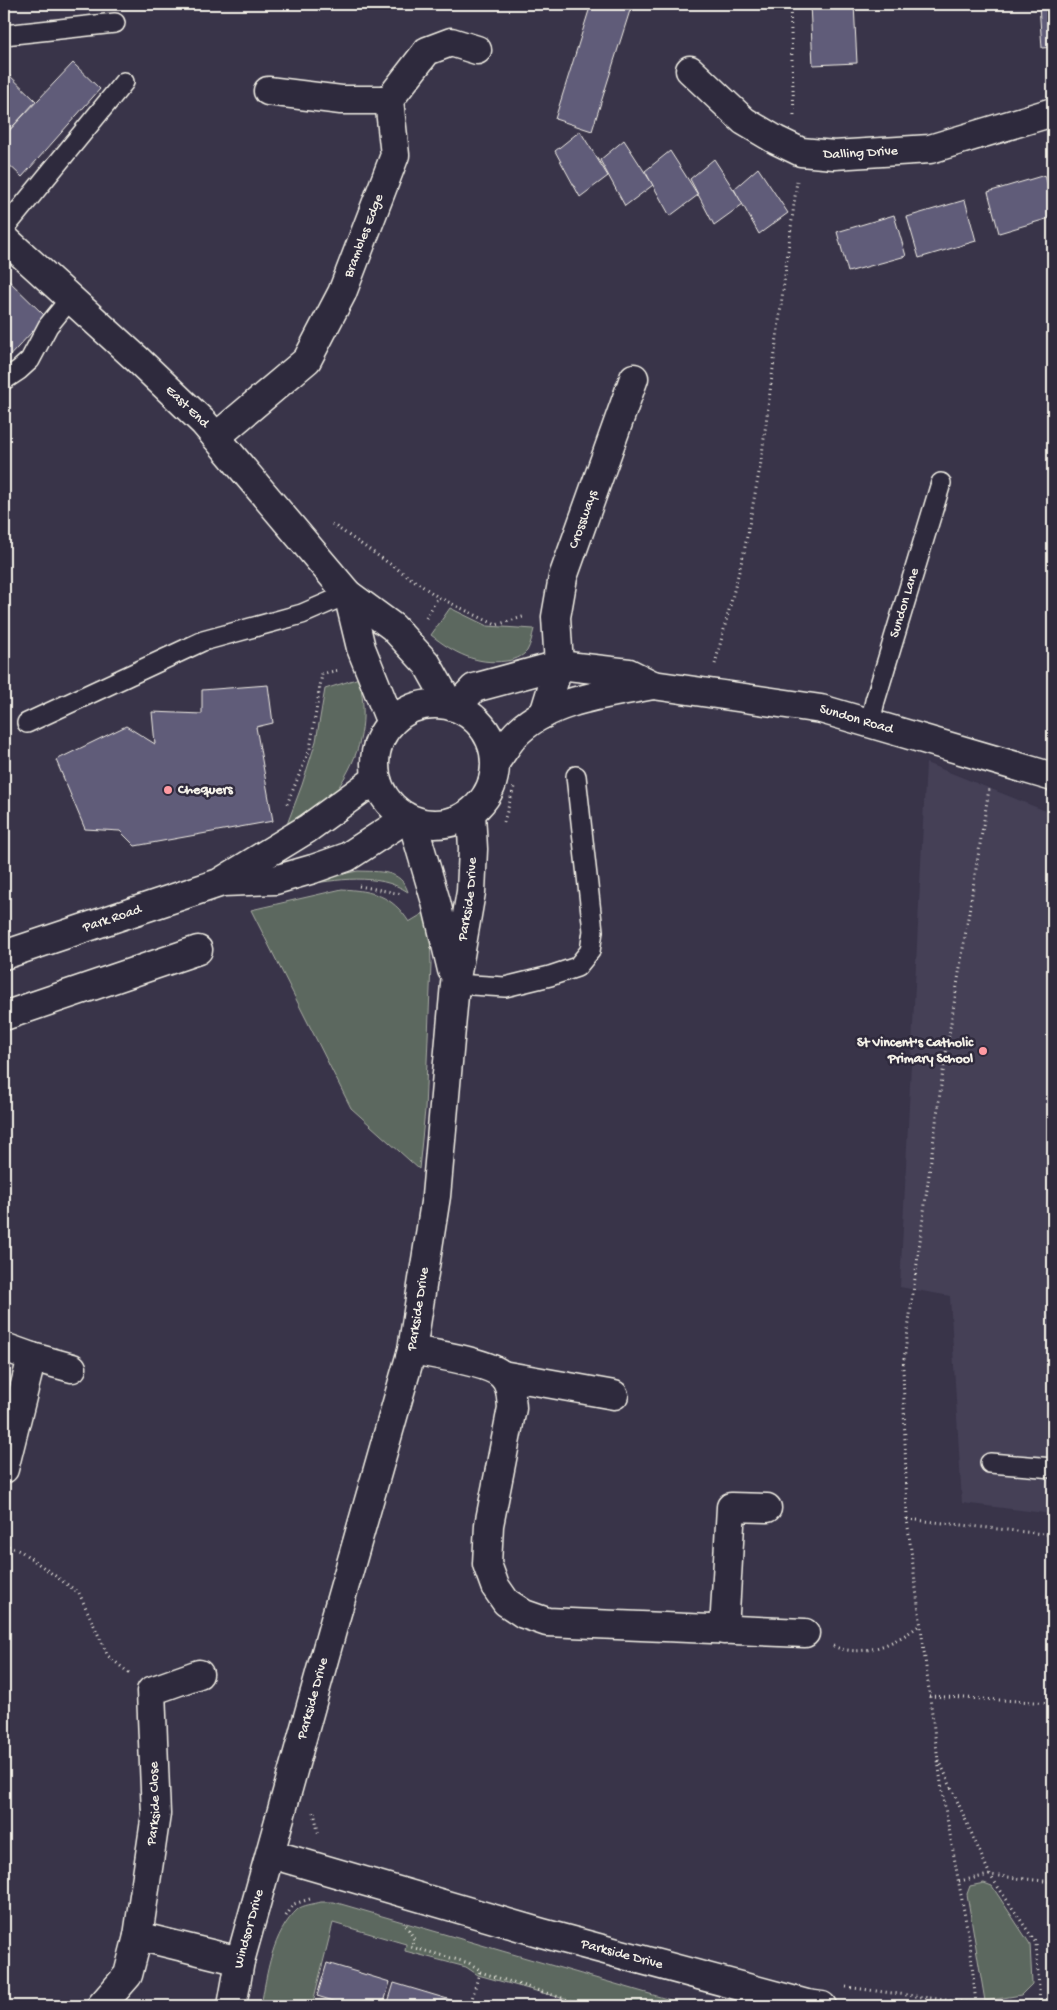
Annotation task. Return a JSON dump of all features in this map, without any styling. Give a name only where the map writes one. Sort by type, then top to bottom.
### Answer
[{"type":"street","points":[[268,91],[341,100],[389,100],[427,51],[451,42],[477,50]]},
{"type":"street","name":"Dalling Drive","points":[[690,70],[744,121],[801,152],[834,155],[930,150],[1053,112]]},
{"type":"street","name":"Brambles Edge","points":[[216,437],[306,360],[342,293],[395,155],[389,100]]},
{"type":"street","name":"East End","points":[[4,238],[137,359],[216,437],[348,594],[393,627],[427,664],[453,706],[472,715],[484,728],[492,744],[496,762],[495,776],[490,790],[482,803],[471,813],[453,822],[432,825],[410,819]]},
{"type":"street","name":"Crossways","points":[[559,665],[556,617],[563,577],[634,378]]},
{"type":"street","name":"East End","points":[[348,594],[361,648],[391,723]]},
{"type":"street","points":[[544,714],[559,665]]},
{"type":"street","name":"Sundon Road","points":[[453,706],[474,688],[559,665],[629,673],[653,684],[821,709],[1053,777]]},
{"type":"street","name":"Sundon Road","points":[[496,762],[519,731],[544,714],[575,702],[653,684]]},
{"type":"street","points":[[410,819],[393,808],[383,795],[376,779],[374,764],[376,749],[382,735],[403,712],[418,706],[434,704],[453,706]]},
{"type":"street","name":"Park Road","points":[[4,955],[219,883],[307,829],[376,779]]},
{"type":"street","name":"Parkside Drive","points":[[471,813],[473,849],[471,892],[455,984],[436,1196],[412,1350],[338,1606],[271,1854],[542,1933],[807,2004],[822,2006]]},
{"type":"street","name":"Park Road","points":[[219,883],[275,880],[313,869],[347,857],[410,819]]},
{"type":"street","name":"Parkside Drive","points":[[410,819],[436,902],[455,984]]},
{"type":"street","points":[[4,1016],[198,950]]},
{"type":"street","points":[[4,1346],[32,1357],[72,1368]]},
{"type":"street","points":[[412,1350],[487,1366],[502,1375],[614,1395]]},
{"type":"street","points":[[4,1469],[32,1357]]},
{"type":"street","points":[[502,1375],[511,1390],[512,1408],[489,1525],[486,1564],[495,1586],[506,1602],[524,1614],[547,1622],[805,1633]]},
{"type":"street","points":[[724,1630],[731,1507],[767,1508]]},
{"type":"street","points":[[151,1691],[199,1674]]},
{"type":"street","name":"Parkside Close","points":[[101,2006],[128,1975],[138,1936],[156,1814],[151,1691]]},
{"type":"street","name":"Windsor Drive","points":[[232,2006],[240,1962],[271,1854]]},
{"type":"street","points":[[138,1936],[240,1962]]},
{"type":"lane","points":[[4,35],[115,23]]},
{"type":"lane","points":[[4,228],[124,82]]},
{"type":"lane","points":[[4,380],[30,360],[48,326],[70,299]]},
{"type":"lane","name":"Sundon Lane","points":[[870,723],[941,483]]},
{"type":"lane","points":[[27,723],[203,641],[302,614],[348,594]]},
{"type":"lane","points":[[455,984],[505,987],[577,967],[590,952],[593,931],[576,776]]},
{"type":"lane","points":[[990,1463],[1053,1468]]},
{"type":"path","points":[[720,668],[714,667],[744,552],[761,462],[801,152],[794,119],[790,4]]},
{"type":"path","points":[[425,619],[438,597]]},
{"type":"path","points":[[283,813],[310,749],[322,674],[339,669]]},
{"type":"path","points":[[991,780],[942,1078],[903,1367],[907,1519],[942,1791],[970,1944],[976,2004],[1053,2003]]},
{"type":"path","points":[[907,1519],[1053,1535]]},
{"type":"path","points":[[4,1544],[22,1552],[79,1593],[108,1656],[151,1691]]},
{"type":"path","points":[[805,1633],[842,1650],[866,1650],[885,1646],[904,1637],[920,1625]]},
{"type":"path","points":[[930,1696],[1053,1703]]},
{"type":"path","points":[[937,1754],[990,1875],[1036,1943],[1040,2004]]},
{"type":"path","points":[[959,1881],[990,1875],[1053,1882]]},
{"type":"path","points":[[283,1920],[294,1904],[318,1897]]},
{"type":"path","points":[[402,1918],[414,1939],[411,1947],[469,1963],[480,1970],[480,1972],[587,2006]]},
{"type":"path","points":[[470,2006],[480,1972]]},
{"type":"shaded area","name":"St Vincent's Catholic Primary School","points":[[926,763],[1053,814],[1053,1514],[962,1503],[950,1296],[900,1287]]},
{"type":"green space","points":[[450,608],[487,626],[534,629],[527,651],[515,659],[495,662],[475,659],[448,647],[431,635]]},
{"type":"green space","points":[[359,678],[363,716],[360,739],[352,763],[329,800],[286,827],[316,741],[325,689]]},
{"type":"green space","points":[[358,871],[388,873],[400,879],[408,892],[384,882],[356,879],[302,885],[332,876]]},
{"type":"green space","points":[[342,889],[363,891],[380,896],[396,906],[409,922],[424,913],[430,932],[431,965],[425,1110],[419,1169],[351,1108],[251,910]]},
{"type":"green space","points":[[984,1883],[992,1886],[1030,1944],[1032,1984],[1021,1995],[985,2001],[967,1894],[970,1886]]},
{"type":"green space","points":[[321,1902],[334,1902],[691,2006],[590,2006],[478,1975],[466,1967],[405,1951],[406,1944],[333,1923],[312,2006],[261,2006],[272,1954],[282,1930],[298,1909]]},
{"type":"building","points":[[591,4],[632,4],[592,131],[555,119]]},
{"type":"building","points":[[810,4],[854,4],[857,63],[813,65]]},
{"type":"building","points":[[1053,4],[1053,47],[1042,48],[1039,5]]},
{"type":"building","points":[[73,63],[100,89],[22,177],[4,160],[4,136]]},
{"type":"building","points":[[4,70],[36,101],[4,136]]},
{"type":"building","points":[[580,131],[608,176],[580,197],[555,151]]},
{"type":"building","points":[[624,140],[653,185],[625,206],[600,160]]},
{"type":"building","points":[[670,151],[698,195],[670,216],[645,171]]},
{"type":"building","points":[[714,159],[743,204],[714,225],[690,179]]},
{"type":"building","points":[[758,168],[788,213],[759,234],[734,189]]},
{"type":"building","points":[[1045,175],[1053,203],[1053,217],[999,233],[988,192]]},
{"type":"building","points":[[965,200],[976,241],[919,258],[907,217]]},
{"type":"building","points":[[894,215],[906,256],[848,272],[837,232]]},
{"type":"building","points":[[4,276],[46,317],[4,362]]},
{"type":"building","name":"Chequers","points":[[268,685],[273,723],[256,727],[273,821],[135,846],[120,831],[85,829],[56,760],[126,726],[155,744],[152,712],[202,714],[202,690]]},
{"type":"building","points":[[327,1963],[390,1982],[383,2006],[350,2006],[317,1996]]},
{"type":"building","points":[[394,1983],[461,2003],[460,2006],[387,2006]]},
{"type":"place","name":"Chequers","points":[[168,790]]},
{"type":"place","name":"St Vincent's Catholic Primary School","points":[[983,1051]]}]
